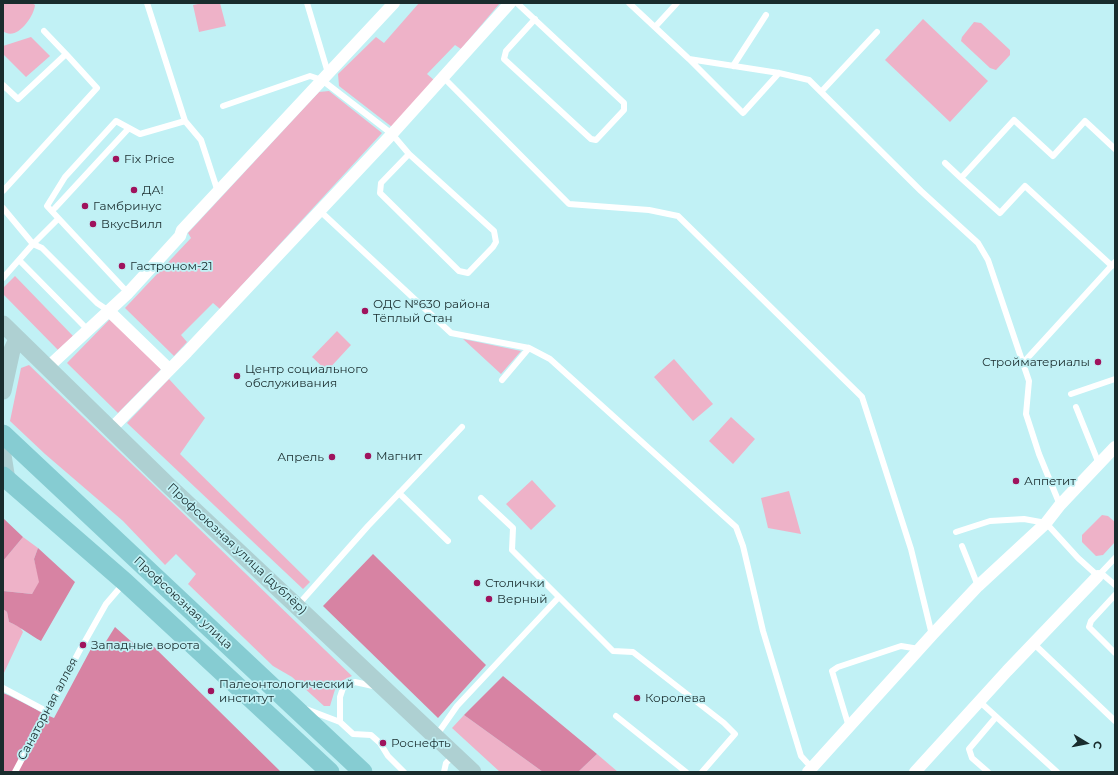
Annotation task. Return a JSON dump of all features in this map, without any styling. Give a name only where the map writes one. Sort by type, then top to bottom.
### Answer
[{"type":"main road","name":"Профсоюзная улица","points":[[3,434],[363,772]]},
{"type":"main road","name":"Профсоюзная улица","points":[[5,478],[125,582],[330,772]]},
{"type":"street","points":[[47,368],[128,293],[218,192],[394,3]]},
{"type":"street","points":[[111,429],[320,211],[392,134],[510,3]]},
{"type":"street","points":[[109,311],[169,369]]},
{"type":"street","name":"Профсоюзная улица (дублёр)","points":[[3,324],[47,368],[382,688],[473,772]]},
{"type":"street","points":[[4,382],[12,350],[17,339]]},
{"type":"street","points":[[810,770],[978,586],[1046,523],[1060,505],[1115,447]]},
{"type":"street","points":[[3,455],[5,478]]},
{"type":"street","points":[[915,772],[1033,643],[1100,574]]},
{"type":"lane","points":[[147,3],[185,121],[201,140],[218,192]]},
{"type":"lane","points":[[307,3],[325,77],[392,134],[409,154],[494,231],[496,242],[493,247],[468,274],[459,272],[380,193],[381,183],[409,154]]},
{"type":"lane","points":[[517,3],[535,19],[624,102],[624,110],[596,140],[591,139],[504,59],[506,51],[535,19]]},
{"type":"lane","points":[[629,3],[689,58],[743,113],[779,73]]},
{"type":"lane","points":[[655,27],[677,3]]},
{"type":"lane","points":[[733,66],[766,15]]},
{"type":"lane","points":[[3,191],[97,88],[44,30]]},
{"type":"lane","points":[[821,92],[877,32]]},
{"type":"lane","points":[[3,85],[18,99],[66,54]]},
{"type":"lane","points":[[689,58],[779,73],[809,80],[922,191],[978,243],[988,260],[1029,381],[1026,414],[1039,454],[1060,505]]},
{"type":"lane","points":[[223,106],[310,76],[325,77]]},
{"type":"lane","points":[[443,76],[570,204],[649,210],[678,216],[862,397],[917,570],[932,635]]},
{"type":"lane","points":[[961,178],[1014,120],[1053,156],[1085,121],[1115,149]]},
{"type":"lane","points":[[128,293],[47,206],[64,177],[116,121],[140,134],[185,121]]},
{"type":"lane","points":[[55,208],[129,128]]},
{"type":"lane","points":[[945,163],[1000,213],[1025,186],[1113,264],[1023,363]]},
{"type":"lane","points":[[3,208],[33,244],[42,248],[97,303],[109,311]]},
{"type":"lane","points":[[320,211],[451,333],[529,348],[550,359],[736,528],[743,546],[763,631],[800,756],[810,770]]},
{"type":"lane","points":[[3,278],[33,244],[58,219]]},
{"type":"lane","points":[[19,260],[88,330]]},
{"type":"lane","points":[[502,380],[529,348]]},
{"type":"lane","points":[[1071,394],[1115,379]]},
{"type":"lane","points":[[1076,407],[1098,464]]},
{"type":"lane","points":[[297,606],[399,493],[462,427]]},
{"type":"lane","points":[[399,493],[448,541]]},
{"type":"lane","points":[[480,498],[513,528],[512,550],[614,651],[633,652],[720,720],[735,734],[702,772]]},
{"type":"lane","points":[[956,532],[990,521],[1024,519],[1046,523],[1078,558],[1115,585]]},
{"type":"lane","points":[[962,546],[978,586]]},
{"type":"lane","points":[[1100,574],[1115,558]]},
{"type":"lane","name":"Санаторная аллея","points":[[15,772],[46,711],[106,604],[125,582]]},
{"type":"lane","points":[[1115,595],[1091,621],[1089,626],[1090,629],[1115,653]]},
{"type":"lane","points":[[435,737],[457,706],[559,597]]},
{"type":"lane","points":[[1033,643],[1115,720]]},
{"type":"lane","points":[[849,727],[832,671],[838,667],[901,646],[919,650]]},
{"type":"lane","points":[[340,722],[340,697],[343,688],[356,682],[382,688]]},
{"type":"lane","points":[[3,688],[46,711]]},
{"type":"lane","points":[[287,701],[340,722],[353,734],[371,735],[380,743],[388,756],[404,772]]},
{"type":"lane","points":[[979,701],[1057,772]]},
{"type":"lane","points":[[616,716],[686,772]]},
{"type":"lane","points":[[988,772],[972,758],[969,749],[996,717]]},
{"type":"lane","points":[[444,772],[446,763],[454,755]]},
{"type":"shaded area","points":[[3,3],[32,3],[35,5],[28,21],[19,31],[8,34],[3,31]]},
{"type":"shaded area","points":[[203,3],[220,3],[226,26],[199,32],[193,5]]},
{"type":"shaded area","points":[[419,3],[500,3],[461,49],[455,45],[427,74],[434,80],[392,127],[339,86],[338,74],[376,37],[384,43]]},
{"type":"shaded area","points":[[923,19],[988,81],[950,122],[885,60]]},
{"type":"shaded area","points":[[974,22],[981,23],[1010,50],[1010,55],[996,70],[990,68],[961,41],[962,37]]},
{"type":"shaded area","points":[[31,37],[50,56],[26,77],[3,54],[3,46]]},
{"type":"shaded area","points":[[329,91],[382,133],[220,309],[213,303],[181,335],[187,342],[174,356],[125,308],[191,238],[188,233],[319,92]]},
{"type":"shaded area","points":[[15,276],[73,336],[58,350],[3,294],[3,288]]},
{"type":"shaded area","points":[[110,319],[161,369],[118,413],[67,363]]},
{"type":"shaded area","points":[[337,331],[351,345],[327,371],[312,357]]},
{"type":"shaded area","points":[[463,339],[521,351],[501,374]]},
{"type":"shaded area","points":[[674,359],[713,404],[693,421],[654,377]]},
{"type":"shaded area","points":[[29,365],[352,676],[337,683],[330,706],[324,706],[292,677],[273,666],[188,584],[196,574],[176,554],[165,565],[123,521],[45,454],[10,421],[21,368]]},
{"type":"shaded area","points":[[169,379],[205,418],[180,454],[310,582],[303,589],[127,423]]},
{"type":"shaded area","points":[[731,417],[755,439],[733,464],[709,441]]},
{"type":"shaded area","points":[[532,480],[556,506],[531,530],[506,504]]},
{"type":"shaded area","points":[[789,491],[801,534],[768,528],[761,498]]},
{"type":"shaded area","points":[[1102,515],[1108,516],[1115,522],[1115,542],[1103,555],[1096,556],[1082,542],[1082,535]]},
{"type":"shaded area","points":[[3,518],[23,537],[3,561]]},
{"type":"shaded area","points":[[23,537],[38,548],[34,559],[40,582],[32,594],[3,591],[3,561]]},
{"type":"shaded area","points":[[38,548],[75,582],[41,641],[9,622],[7,612],[3,609],[3,591],[32,594],[39,582],[34,559]]},
{"type":"shaded area","points":[[373,554],[486,665],[438,718],[323,606]]},
{"type":"shaded area","points":[[3,609],[7,612],[9,622],[20,627],[23,632],[3,675]]},
{"type":"shaded area","points":[[115,627],[143,652],[151,644],[281,772],[3,772],[3,693],[54,718],[92,647],[100,651]]},
{"type":"shaded area","points":[[503,676],[597,754],[578,772],[543,772],[464,715]]},
{"type":"shaded area","points":[[464,715],[543,772],[500,772],[452,728]]},
{"type":"shaded area","points":[[597,754],[618,772],[578,772]]},
{"type":"place","name":"Fix Price","points":[[116,159]]},
{"type":"place","name":"ДА!","points":[[134,190]]},
{"type":"place","name":"Гамбринус","points":[[85,206]]},
{"type":"place","name":"ВкусВилл","points":[[93,224]]},
{"type":"place","name":"Гастроном-21","points":[[122,266]]},
{"type":"place","name":"ОДС №630 района Тёплый Стан","points":[[365,311]]},
{"type":"place","name":"Стройматериалы","points":[[1098,362]]},
{"type":"place","name":"Центр социального обслуживания","points":[[237,376]]},
{"type":"place","name":"Магнит","points":[[368,456]]},
{"type":"place","name":"Апрель","points":[[332,457]]},
{"type":"place","name":"Аппетит","points":[[1016,481]]},
{"type":"place","name":"Столички","points":[[477,583]]},
{"type":"place","name":"Верный","points":[[489,599]]},
{"type":"place","name":"Западные ворота","points":[[83,645]]},
{"type":"place","name":"Палеонтологический институт","points":[[211,691]]},
{"type":"place","name":"Королева","points":[[637,698]]},
{"type":"place","name":"Роснефть","points":[[383,743]]}]
